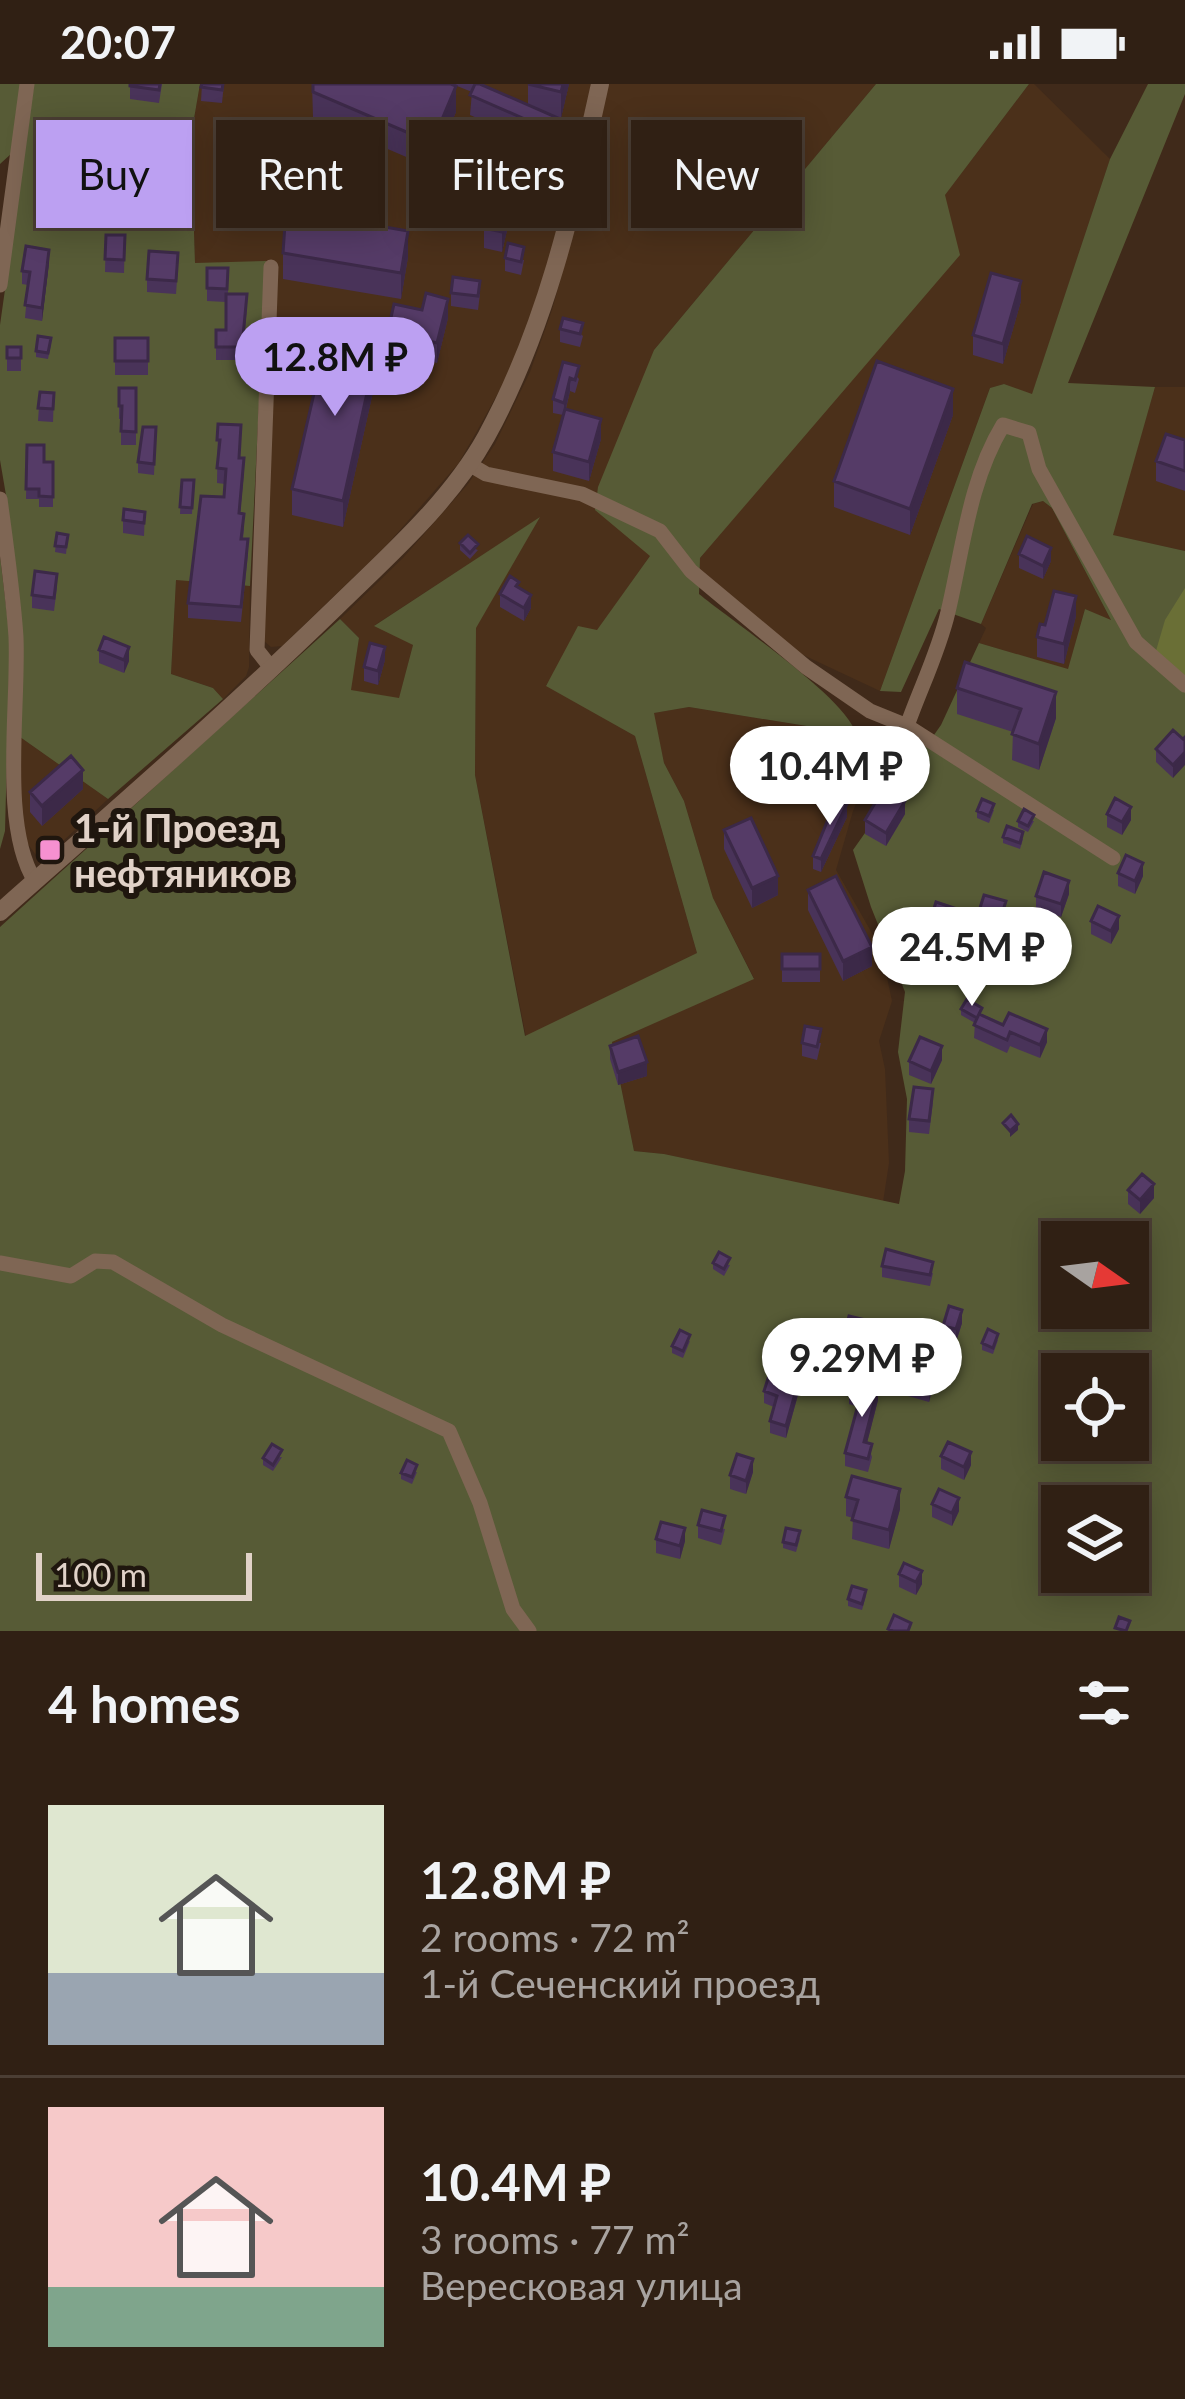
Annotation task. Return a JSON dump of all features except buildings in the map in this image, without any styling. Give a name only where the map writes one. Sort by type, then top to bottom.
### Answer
[{"type":"street","points":[[0,285],[8,174],[27,84]]},
{"type":"street","points":[[0,912],[272,669],[394,550],[469,464],[520,369],[547,301],[600,84]]},
{"type":"street","points":[[271,267],[257,650],[272,669]]},
{"type":"street","points":[[907,726],[948,613],[953,572],[986,452],[1003,425],[1029,433],[1039,469],[1136,642],[1185,685]]},
{"type":"street","points":[[469,464],[486,474],[582,494],[660,531],[691,571],[806,667],[1113,858]]},
{"type":"street","points":[[0,499],[16,639],[10,830],[20,863],[35,881]]},
{"type":"street","points":[[0,1264],[71,1276],[95,1261],[113,1262],[221,1325],[449,1431],[481,1503],[514,1609],[529,1631]]},
{"type":"shaded area","points":[[200,84],[591,84],[583,120],[409,120],[409,228],[558,228],[514,364],[458,464],[385,547],[282,646],[271,647],[264,641],[274,261],[195,264],[192,130]]},
{"type":"shaded area","points":[[608,84],[876,84],[802,173],[802,120],[631,120],[631,228],[756,228],[654,350],[650,556],[597,631],[546,685],[635,736],[697,953],[526,1037],[475,775],[476,627],[538,519],[375,625],[413,645],[399,699],[350,690],[359,638],[340,619],[403,558],[468,484],[495,444],[530,372],[575,228],[607,228],[607,120],[600,120]]},
{"type":"shaded area","points":[[1029,84],[1110,159],[1032,395],[1004,384],[990,388],[880,691],[797,652],[700,569],[700,558],[875,350],[944,196]]},
{"type":"shaded area","points":[[1155,387],[1185,387],[1185,551],[1112,535]]},
{"type":"shaded area","points":[[1043,501],[1052,508],[1112,622],[1085,609],[1068,670],[979,643],[986,628],[981,624],[1033,504]]},
{"type":"shaded area","points":[[176,579],[250,586],[249,667],[223,699],[213,688],[171,674]]},
{"type":"shaded area","points":[[689,707],[856,734],[873,763],[836,870],[881,949],[892,1001],[879,1041],[885,1069],[889,1163],[883,1202],[634,1151],[612,1042],[754,978],[713,898],[684,801],[664,763],[653,713]]},
{"type":"shaded area","points":[[20,737],[108,799],[46,857],[36,855],[16,828]]},
{"type":"green space","points":[[0,84],[21,84],[12,153],[0,164]]},
{"type":"green space","points":[[34,84],[200,84],[192,130],[192,120],[36,120],[36,228],[192,228],[192,168],[195,263],[266,261],[250,586],[176,580],[171,674],[213,688],[223,699],[108,799],[20,737],[7,501],[0,460],[0,325]]},
{"type":"green space","points":[[876,84],[1029,84],[945,195],[960,255],[700,558],[699,594],[811,681],[848,719],[856,734],[689,707],[654,713],[664,763],[684,801],[713,898],[754,979],[612,1042],[634,1151],[899,1204],[907,1099],[898,1052],[905,992],[853,850],[941,725],[979,643],[1068,669],[1085,609],[1111,620],[1052,508],[1043,501],[1032,504],[981,624],[939,609],[901,692],[880,691],[990,388],[1004,384],[1032,394],[1110,159],[1148,84],[1185,84],[1185,94],[1068,383],[1155,387],[1113,535],[1185,551],[1185,1631],[0,1631],[0,927],[340,619],[359,638],[351,690],[399,698],[413,645],[374,626],[540,517],[476,628],[475,775],[525,1036],[697,953],[635,736],[546,686],[578,626],[597,630],[650,556],[595,510],[598,487],[654,350],[756,228],[802,228],[802,173]]},
{"type":"green space","points":[[0,556],[10,639],[5,831],[0,849]]},
{"type":"green space","points":[[1185,588],[1185,693],[1153,661],[1165,620]]},
{"type":"place","name":"1-й Проезд нефтяников","points":[[50,850]]}]
